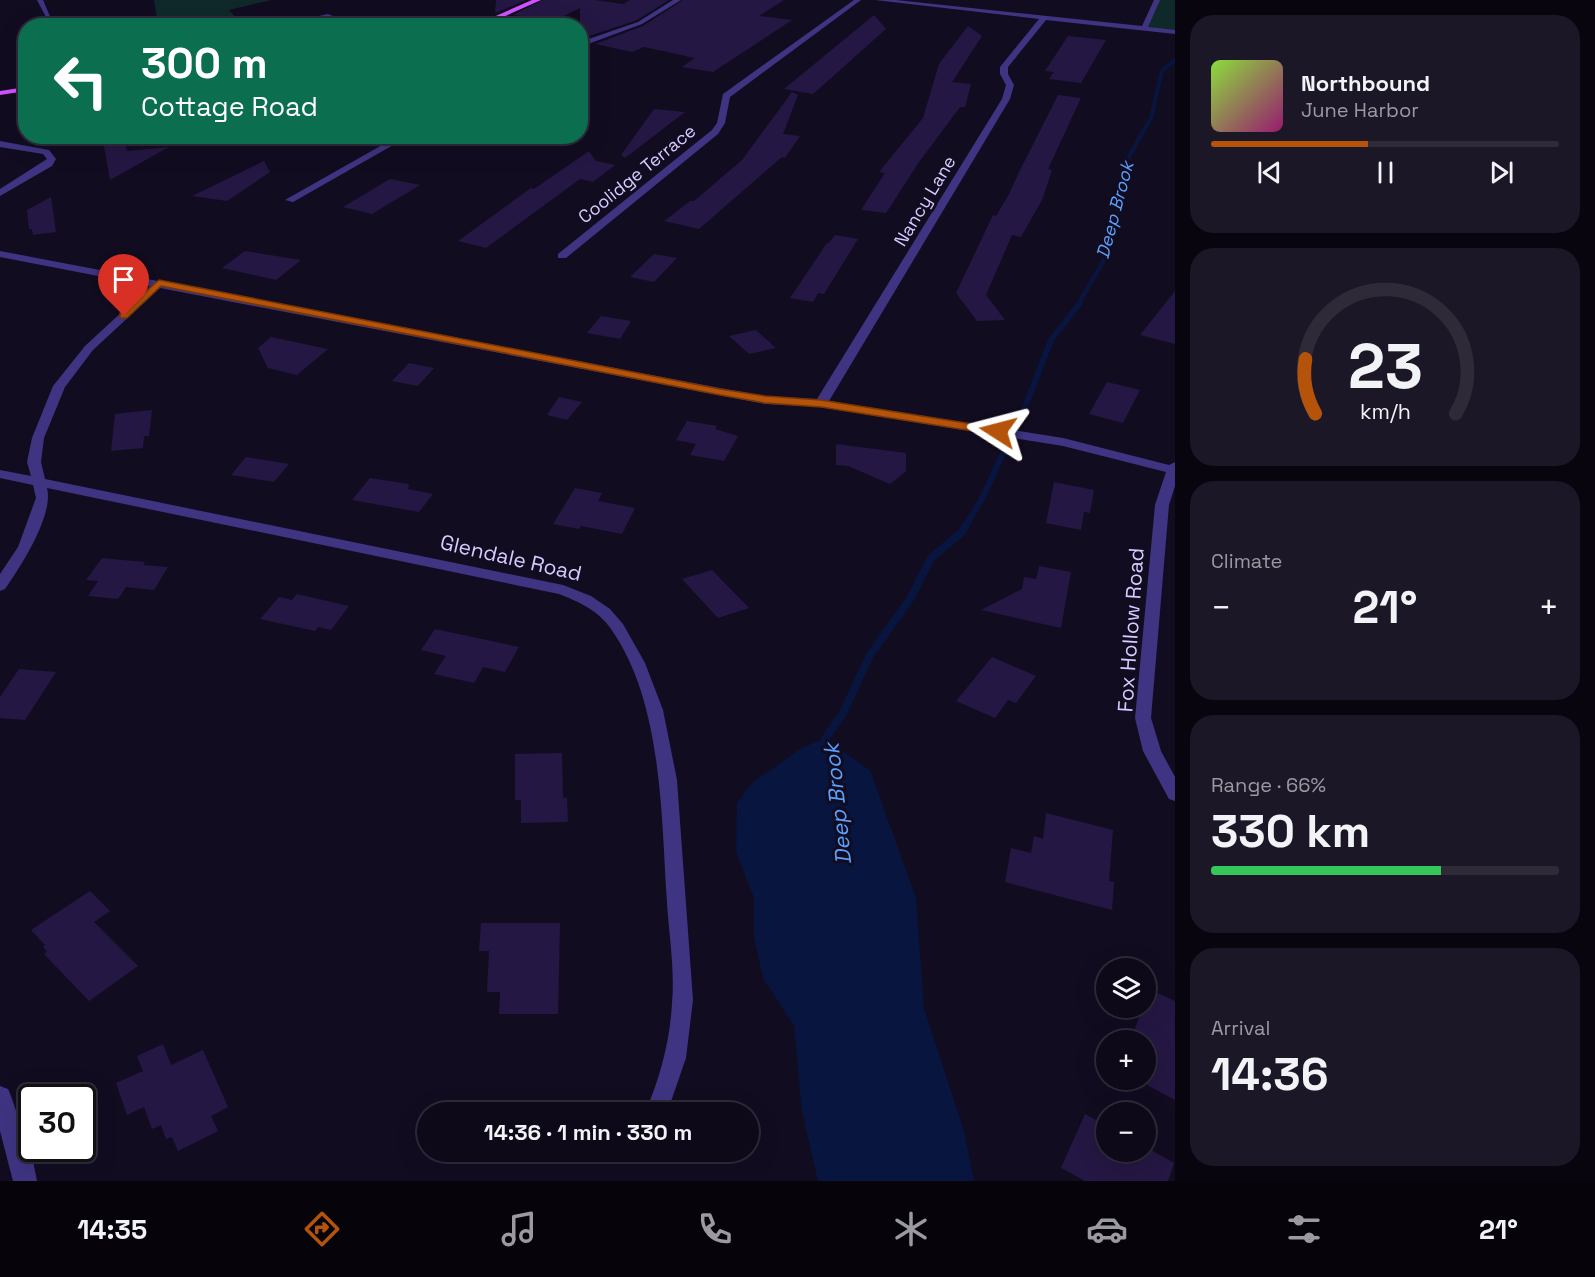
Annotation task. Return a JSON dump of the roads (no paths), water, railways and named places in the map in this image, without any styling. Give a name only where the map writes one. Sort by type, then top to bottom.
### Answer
[{"type":"main road","points":[[495,18],[538,0]]},
{"type":"main road","points":[[0,93],[18,90]]},
{"type":"street","points":[[40,0],[49,18]]},
{"type":"street","points":[[588,42],[640,23],[678,0]]},
{"type":"street","name":"Coolidge Terrace","points":[[562,256],[715,132],[721,123],[726,96],[858,0]]},
{"type":"street","points":[[878,0],[937,3],[1043,19],[1175,32]]},
{"type":"street","points":[[1144,29],[1157,0]]},
{"type":"street","points":[[312,18],[321,16],[334,18]]},
{"type":"street","name":"Nancy Lane","points":[[821,403],[1006,99],[1010,85],[1004,74],[1004,67],[1043,19]]},
{"type":"street","points":[[0,144],[46,152],[52,159],[49,164],[0,193]]},
{"type":"street","points":[[290,200],[391,144]]},
{"type":"street","points":[[0,254],[720,392],[765,400],[821,403],[1063,442],[1174,468]]},
{"type":"street","points":[[0,586],[25,547],[43,498],[34,462],[38,438],[59,386],[89,348],[159,283]]},
{"type":"street","name":"Fox Hollow Road","points":[[1174,468],[1162,505],[1143,718],[1152,751],[1175,794]]},
{"type":"street","name":"Glendale Road","points":[[0,474],[563,590],[586,599],[605,612],[618,627],[641,672],[655,710],[669,780],[683,1000],[676,1059],[668,1088],[661,1102]]},
{"type":"street","points":[[0,1096],[21,1161],[25,1181]]},
{"type":"water","points":[[825,739],[870,770],[916,898],[924,1008],[964,1131],[974,1181],[818,1181],[802,1112],[794,1026],[763,978],[754,937],[754,898],[736,852],[737,803],[752,783],[803,747]]},
{"type":"waterway","name":"Deep Brook","points":[[1142,134],[1151,118],[1162,71],[1175,60]]},
{"type":"waterway","name":"Deep Brook","points":[[1078,305],[1105,258],[1116,219],[1127,160],[1143,132]]},
{"type":"waterway","name":"Deep Brook","points":[[1018,425],[1051,340],[1079,304]]},
{"type":"waterway","name":"Deep Brook","points":[[965,527],[984,495],[1008,442]]},
{"type":"waterway","name":"Deep Brook","points":[[827,749],[825,739],[843,713],[870,655],[910,599],[931,558],[962,532],[966,525]]}]
